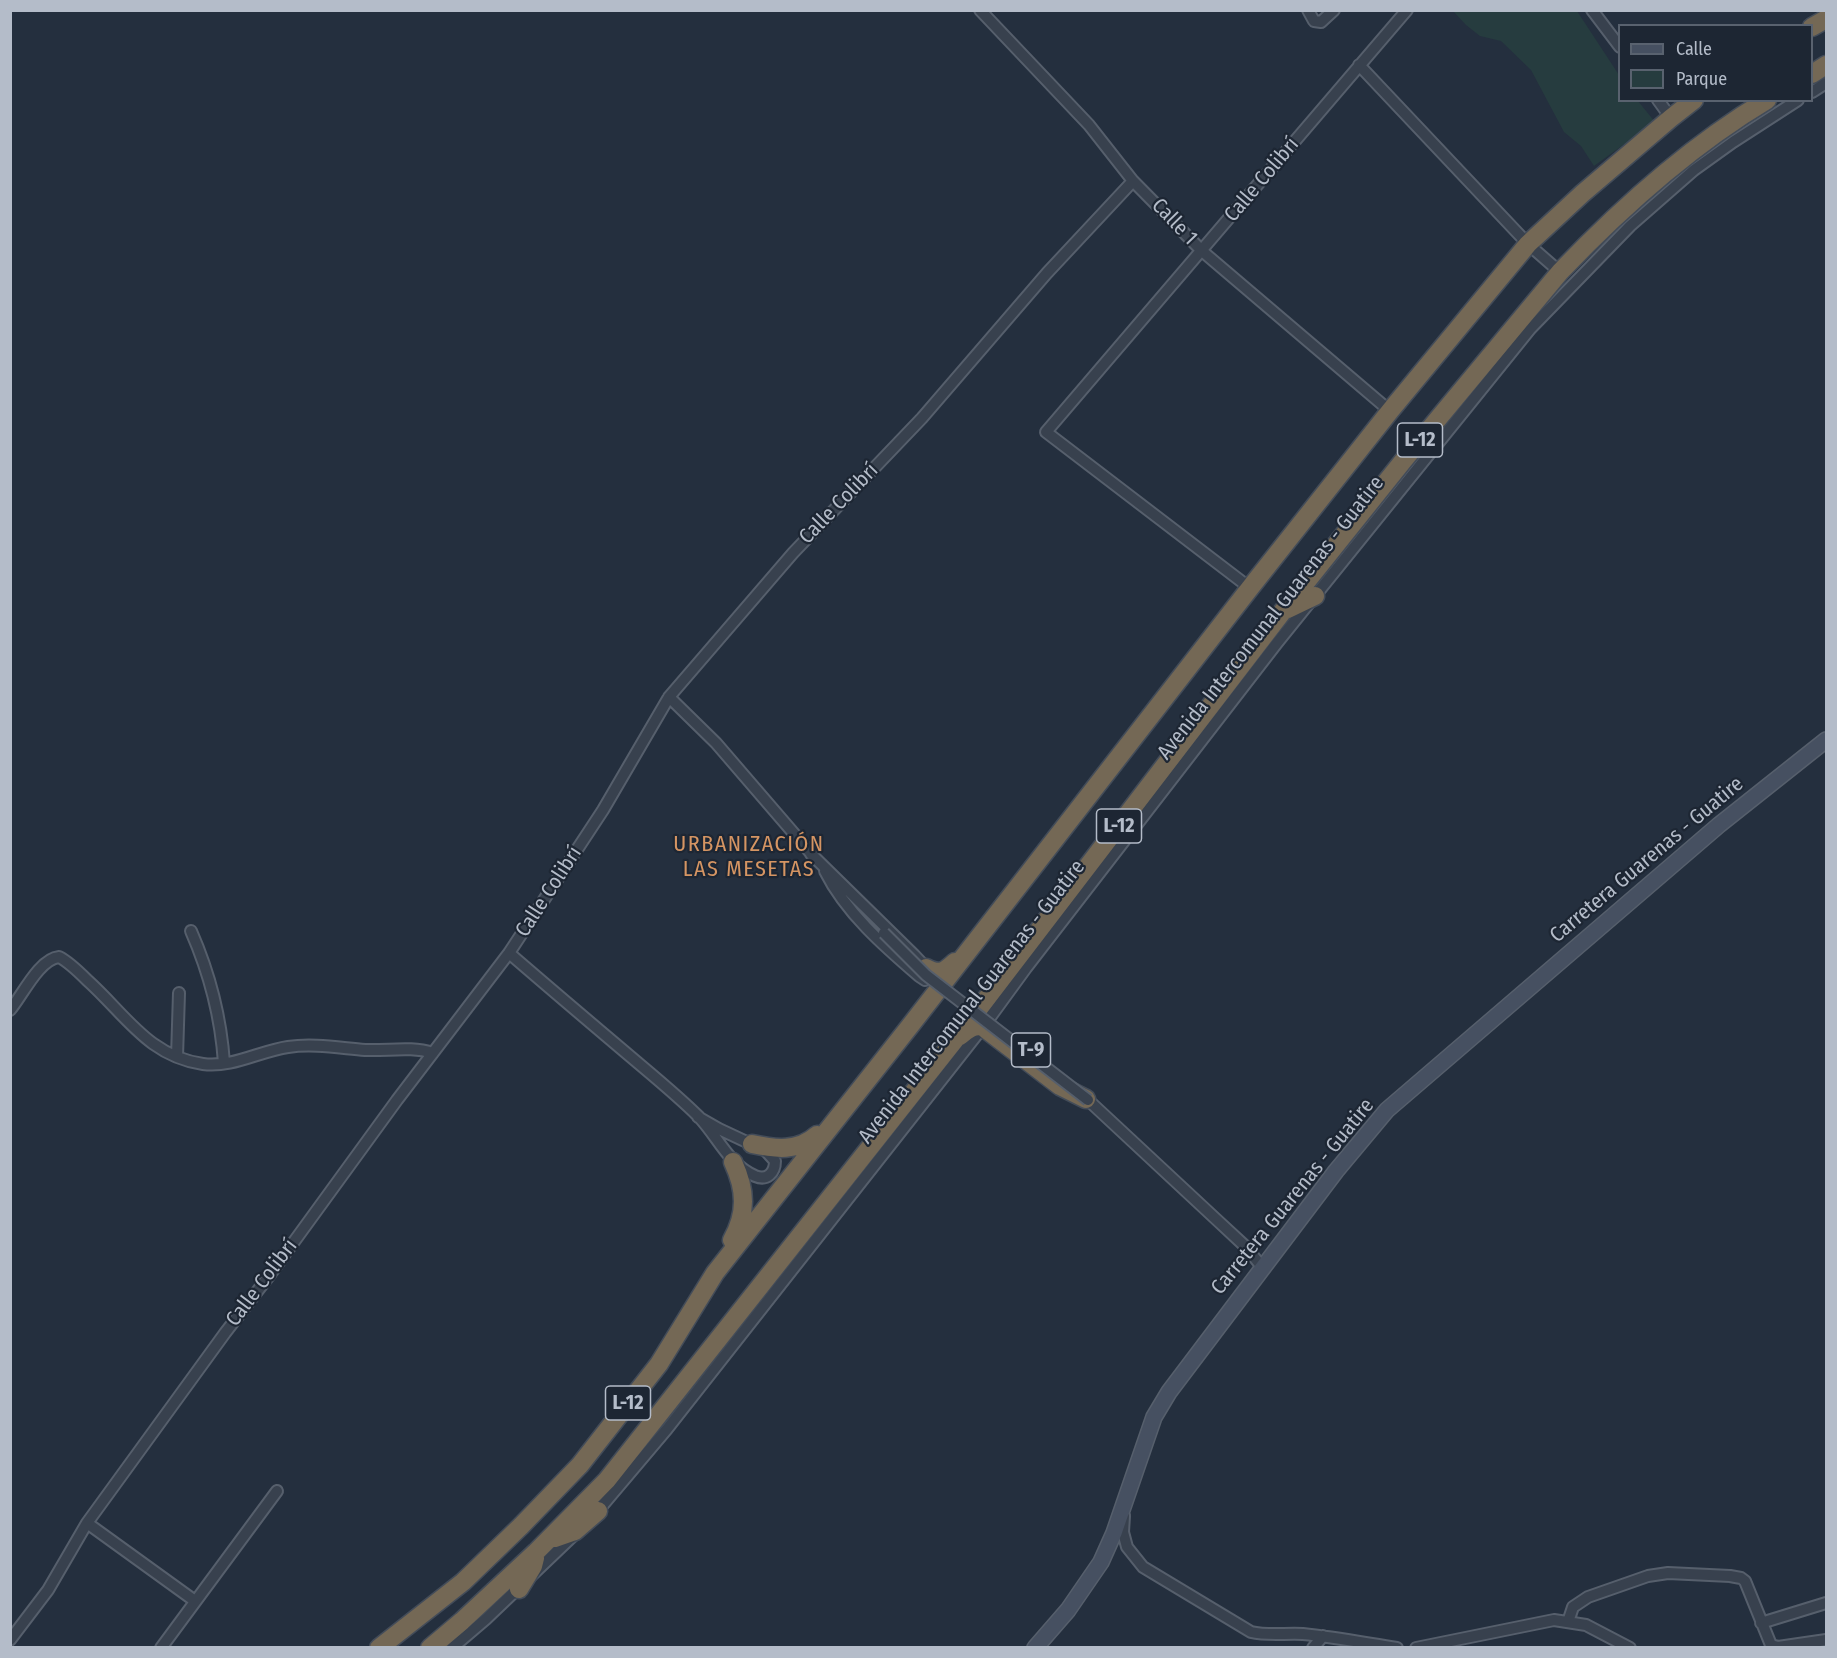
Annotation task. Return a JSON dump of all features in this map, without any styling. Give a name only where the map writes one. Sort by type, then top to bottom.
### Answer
[{"type":"highway","points":[[1813,26],[1827,19]]},
{"type":"highway","points":[[1813,73],[1827,65]]},
{"type":"highway","name":"Avenida Intercomunal Guarenas - Guatire","points":[[379,1647],[463,1582],[580,1465],[659,1364],[715,1273],[1390,411],[1528,244],[1583,193],[1692,102]]},
{"type":"highway","name":"Avenida Intercomunal Guarenas - Guatire","points":[[430,1647],[462,1621],[542,1546],[607,1480],[954,1041],[1283,611],[1403,461],[1560,272],[1588,243],[1675,165],[1733,121],[1764,102]]},
{"type":"highway","points":[[1283,611],[1315,596]]},
{"type":"highway","points":[[1026,968],[1038,931]]},
{"type":"highway","points":[[910,1026],[926,988],[923,972],[935,973],[944,970],[973,943]]},
{"type":"highway","name":"T-9","points":[[990,994],[986,1006],[987,1022],[998,1024],[1065,1078],[1088,1100]]},
{"type":"highway","points":[[954,1041],[969,1029],[987,1022]]},
{"type":"highway","points":[[752,1144],[784,1149],[798,1146],[811,1141],[834,1120]]},
{"type":"highway","points":[[715,1273],[741,1221],[743,1193],[741,1180],[733,1162]]},
{"type":"highway","points":[[519,1588],[542,1546],[575,1531],[598,1511]]},
{"type":"main road","name":"Carretera Guarenas - Guatire","points":[[1035,1647],[1068,1610],[1101,1562],[1114,1533],[1154,1417],[1169,1392],[1336,1171],[1395,1103],[1719,825],[1827,740]]},
{"type":"street","name":"Calle 1","points":[[980,10],[1089,125],[1133,181],[1202,251],[1390,411]]},
{"type":"street","points":[[1308,10],[1314,21],[1321,22],[1334,10]]},
{"type":"street","name":"Calle Colibrí","points":[[1250,588],[1046,432],[1407,10]]},
{"type":"street","points":[[1592,10],[1618,44]]},
{"type":"street","points":[[1359,65],[1528,244],[1560,272]]},
{"type":"street","points":[[1813,92],[1827,83]]},
{"type":"street","points":[[1659,102],[1671,118]]},
{"type":"street","name":"Avenida Intercomunal Guarenas - Guatire","points":[[456,1645],[598,1511],[667,1429],[987,1022],[1026,968],[1277,643],[1530,328],[1630,226],[1694,170],[1795,102]]},
{"type":"street","name":"Calle Colibrí","points":[[10,1640],[48,1590],[87,1523],[225,1333],[509,953],[603,810],[669,697],[793,553],[922,418],[1047,273],[1133,181]]},
{"type":"street","points":[[669,697],[723,751],[825,871],[926,975],[1088,1100],[1246,1247],[1262,1267]]},
{"type":"street","points":[[811,854],[856,896],[923,972]]},
{"type":"street","points":[[825,871],[849,908],[923,972]]},
{"type":"street","points":[[191,931],[209,981],[223,1042],[224,1063]]},
{"type":"street","points":[[509,953],[698,1117],[733,1162],[754,1176],[763,1178],[771,1175],[775,1170],[775,1161],[766,1150],[698,1117]]},
{"type":"street","points":[[10,1010],[39,970],[50,960],[59,957],[101,992],[148,1042],[164,1052],[204,1065],[224,1063],[275,1049],[300,1046],[366,1050],[415,1049],[433,1053]]},
{"type":"street","points":[[177,1057],[178,993]]},
{"type":"street","points":[[161,1647],[277,1491]]},
{"type":"street","points":[[1125,1501],[1123,1532],[1127,1546],[1143,1567],[1251,1632],[1265,1635],[1323,1636],[1397,1647]]},
{"type":"street","points":[[87,1523],[195,1601]]},
{"type":"street","points":[[1568,1622],[1573,1607],[1588,1597],[1648,1576],[1668,1573],[1730,1576],[1743,1578],[1770,1644],[1774,1647],[1827,1640]]},
{"type":"street","points":[[1761,1623],[1827,1603]]},
{"type":"street","points":[[1416,1647],[1554,1620],[1586,1625],[1630,1647]]},
{"type":"street","points":[[1313,1647],[1323,1636]]},
{"type":"green space","points":[[1453,11],[1577,11],[1618,73],[1618,102],[1639,102],[1655,122],[1594,166],[1581,146],[1564,132],[1531,70],[1501,41],[1480,36]]},
{"type":"district","name":"URBANIZACIÓN LAS MESETAS","points":[[749,858]]}]
